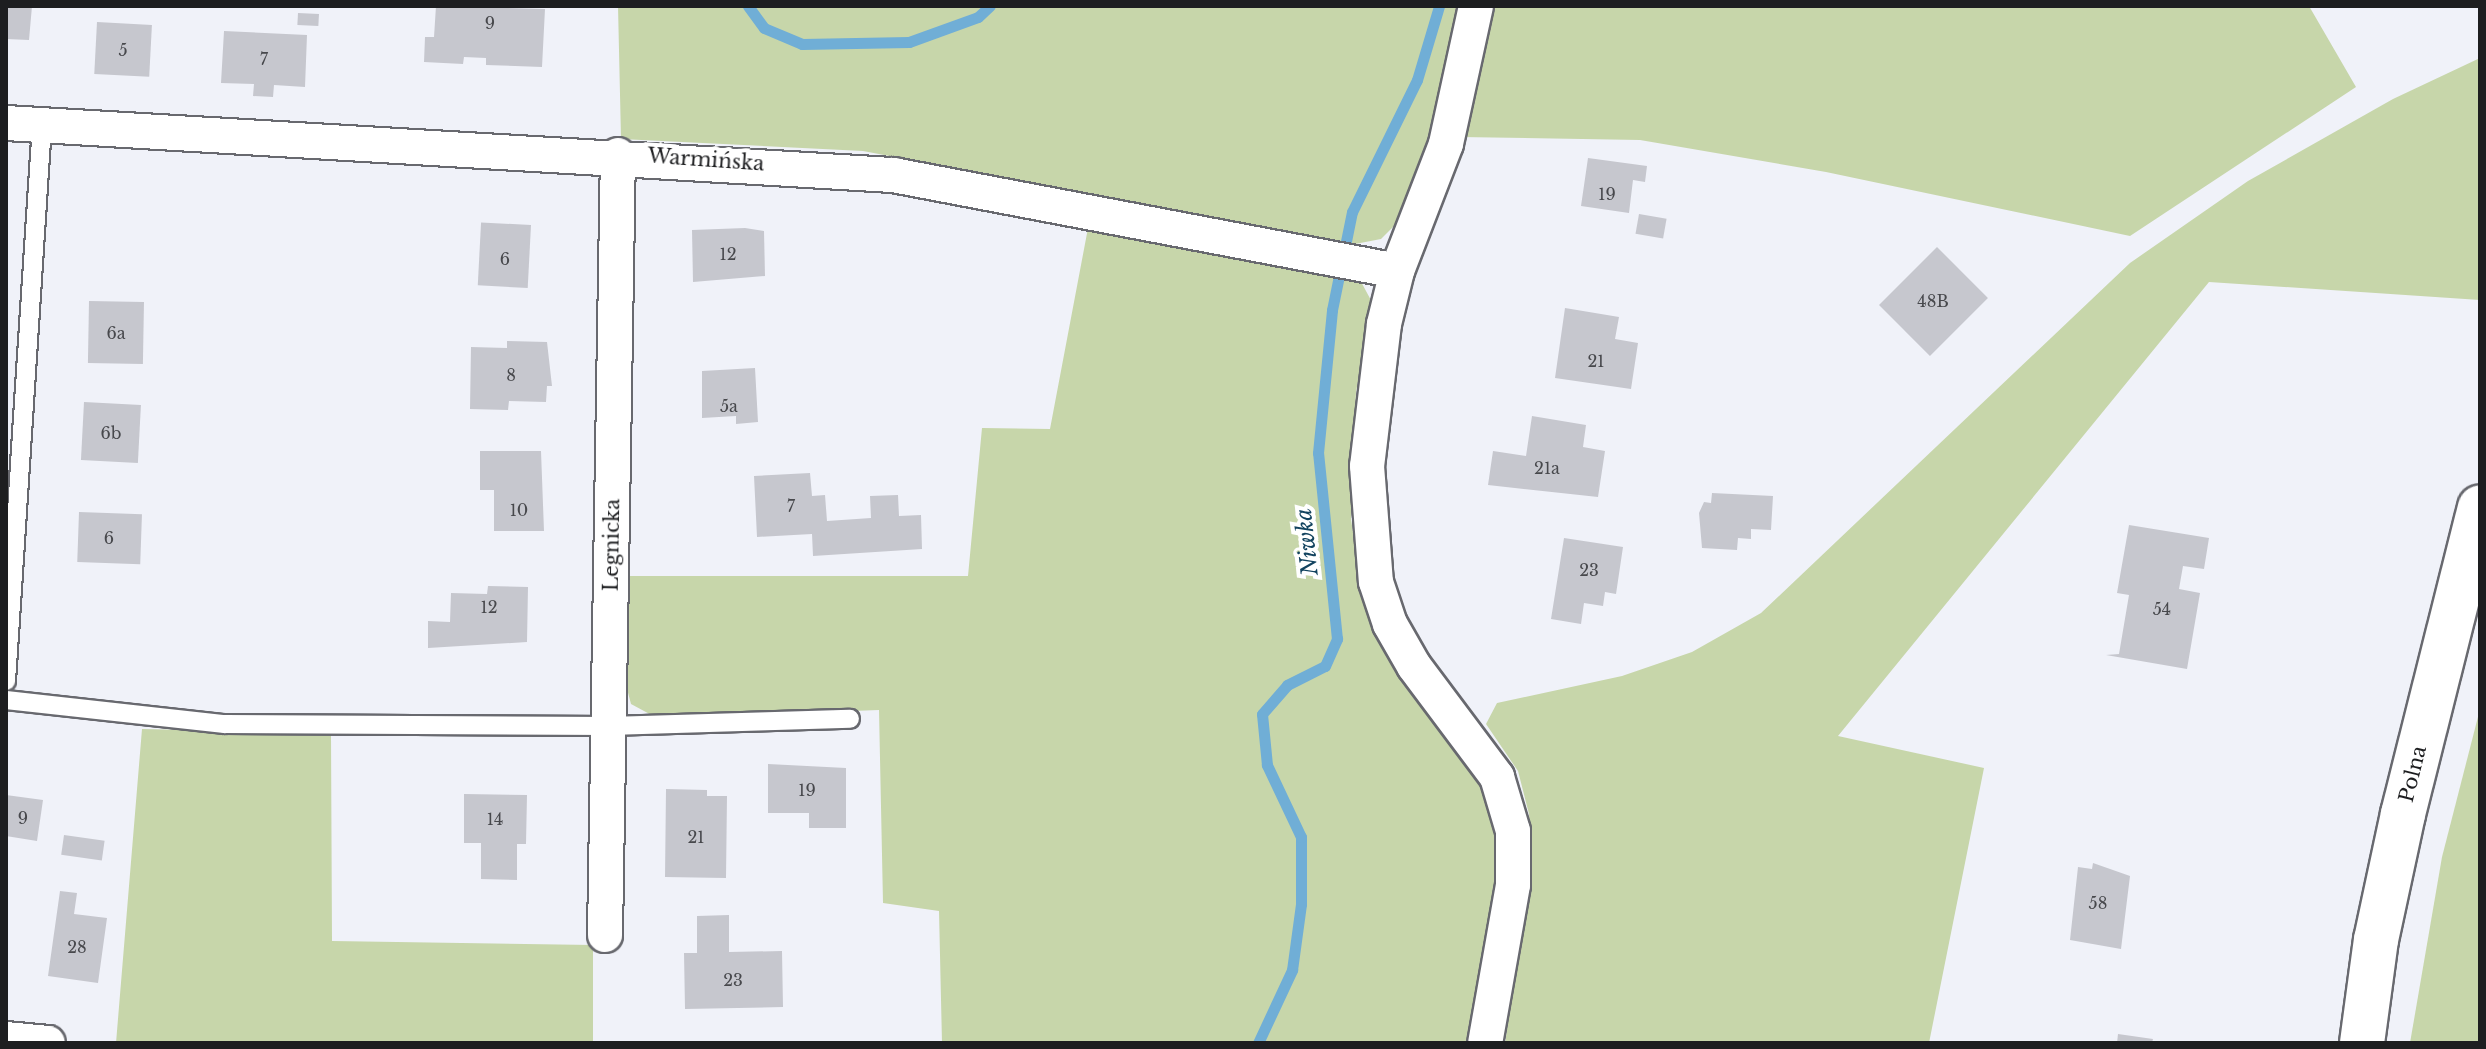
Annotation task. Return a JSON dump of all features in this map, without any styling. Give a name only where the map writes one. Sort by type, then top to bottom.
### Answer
[{"type":"street","points":[[1476,6],[1446,144],[1397,271],[1371,406],[1368,527],[1376,582],[1390,624],[1414,666],[1497,777],[1513,831],[1508,924],[1485,1043]]},
{"type":"street","name":"Warmińska","points":[[6,123],[618,155],[908,177],[1397,271]]},
{"type":"street","name":"Legnicka","points":[[605,935],[618,155]]},
{"type":"street","name":"Polna","points":[[2362,1043],[2376,940],[2403,814],[2480,508]]},
{"type":"street","points":[[6,1039],[48,1043]]},
{"type":"lane","points":[[6,681],[42,125]]},
{"type":"lane","points":[[6,700],[200,723],[609,726],[850,719]]},
{"type":"green space","points":[[618,6],[1468,6],[1437,144],[1397,223],[1381,239],[1355,244],[863,151],[621,139]]},
{"type":"green space","points":[[1486,6],[2309,6],[2356,87],[2130,236],[1826,172],[1640,140],[1460,137]]},
{"type":"green space","points":[[2480,58],[2480,300],[2209,282],[1838,736],[1984,768],[1929,1043],[1505,1043],[1532,860],[1529,814],[1518,771],[1486,724],[1497,703],[1622,676],[1692,652],[1761,613],[2130,263],[2248,181],[2393,99]]},
{"type":"green space","points":[[1088,228],[1359,278],[1373,304],[1356,392],[1351,519],[1360,580],[1374,631],[1396,672],[1451,732],[1485,787],[1501,843],[1501,892],[1471,1043],[942,1043],[939,911],[883,903],[879,710],[657,718],[631,704],[622,670],[622,576],[968,576],[982,428],[1050,429]]},
{"type":"green space","points":[[2480,709],[2480,1043],[2410,1043],[2442,857]]},
{"type":"green space","points":[[142,729],[331,733],[332,941],[593,945],[593,1043],[116,1043]]},
{"type":"building","points":[[6,6],[32,6],[29,40],[6,39]]},
{"type":"building","points":[[436,6],[545,9],[542,67],[486,65],[486,58],[464,57],[463,64],[424,62],[425,37],[434,37]]},
{"type":"building","points":[[298,13],[319,14],[318,26],[297,25]]},
{"type":"building","points":[[97,22],[152,25],[149,77],[94,74]]},
{"type":"building","points":[[224,31],[307,35],[305,87],[274,85],[273,97],[253,96],[254,84],[221,83]]},
{"type":"building","points":[[1588,158],[1647,166],[1645,182],[1633,180],[1629,213],[1581,206]]},
{"type":"building","points":[[1639,214],[1667,219],[1663,239],[1636,234]]},
{"type":"building","points":[[481,222],[531,225],[528,288],[478,285]]},
{"type":"building","points":[[745,228],[764,231],[765,276],[693,282],[692,230]]},
{"type":"building","points":[[1937,247],[1988,298],[1930,356],[1879,305]]},
{"type":"building","points":[[89,301],[144,302],[143,364],[88,363]]},
{"type":"building","points":[[1565,308],[1619,317],[1615,339],[1638,343],[1631,389],[1555,378]]},
{"type":"building","points":[[507,341],[547,342],[552,386],[547,386],[546,402],[509,401],[508,410],[470,409],[471,347],[507,348]]},
{"type":"building","points":[[755,368],[758,422],[736,424],[736,416],[702,418],[702,371]]},
{"type":"building","points":[[84,402],[141,405],[138,463],[81,460]]},
{"type":"building","points":[[1532,416],[1586,425],[1583,447],[1605,451],[1598,497],[1488,485],[1493,451],[1526,456]]},
{"type":"building","points":[[480,451],[541,451],[544,531],[494,531],[494,490],[480,490]]},
{"type":"building","points":[[810,473],[812,496],[825,495],[827,521],[871,518],[870,496],[898,495],[899,516],[921,515],[922,549],[813,556],[812,534],[757,537],[754,476]]},
{"type":"building","points":[[1712,493],[1773,496],[1771,530],[1751,529],[1751,539],[1738,538],[1737,550],[1702,548],[1699,513],[1704,502],[1711,503]]},
{"type":"building","points":[[79,512],[142,514],[140,564],[77,562]]},
{"type":"building","points":[[2129,525],[2209,538],[2204,569],[2183,566],[2179,589],[2200,593],[2187,669],[2106,655],[2119,654],[2129,595],[2117,593]]},
{"type":"building","points":[[1564,538],[1623,547],[1616,594],[1605,592],[1603,606],[1584,603],[1581,624],[1551,619]]},
{"type":"building","points":[[488,586],[528,587],[527,642],[428,648],[428,621],[450,622],[451,593],[487,594]]},
{"type":"building","points":[[768,764],[846,768],[846,828],[809,828],[809,813],[768,813]]},
{"type":"building","points":[[666,789],[707,790],[707,796],[727,796],[726,878],[665,877]]},
{"type":"building","points":[[464,794],[527,795],[526,844],[517,844],[517,880],[481,879],[481,843],[464,843]]},
{"type":"building","points":[[6,795],[43,800],[37,841],[6,836]]},
{"type":"building","points":[[64,835],[105,841],[102,861],[61,855]]},
{"type":"building","points":[[2093,863],[2130,876],[2121,949],[2070,940],[2078,867],[2092,869]]},
{"type":"building","points":[[60,891],[77,893],[74,914],[107,918],[98,983],[48,976]]},
{"type":"building","points":[[729,915],[729,952],[782,951],[783,1007],[685,1009],[684,953],[697,953],[697,916]]},
{"type":"building","points":[[2118,1034],[2153,1039],[2152,1043],[2117,1043]]},
{"type":"waterway","points":[[748,6],[764,28],[802,44],[909,42],[978,17],[990,6]]},
{"type":"waterway","name":"Niwka","points":[[1258,1043],[1292,970],[1301,904],[1301,837],[1267,765],[1262,714],[1287,685],[1325,666],[1337,639],[1318,453],[1332,310],[1352,212],[1417,80],[1439,6]]}]
